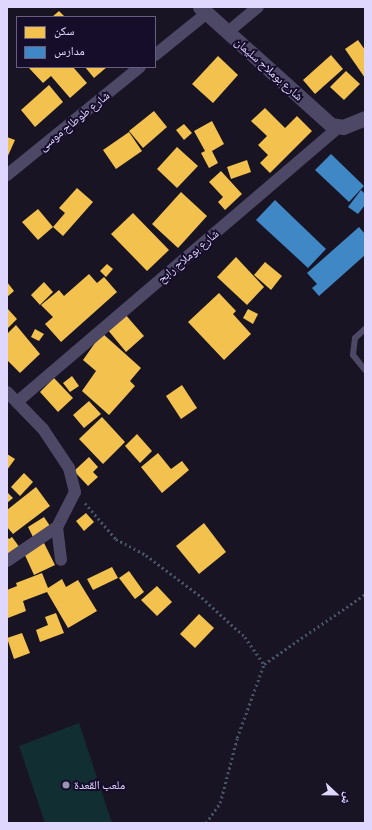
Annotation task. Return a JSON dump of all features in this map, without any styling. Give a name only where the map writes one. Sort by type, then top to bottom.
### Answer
[{"type":"street","points":[[228,32],[258,7]]},
{"type":"street","points":[[156,54],[203,10]]},
{"type":"street","name":"شارع بوملاح سليمان","points":[[203,10],[327,122],[339,127]]},
{"type":"street","name":"شارع طوطاح موسى","points":[[7,175],[139,68]]},
{"type":"street","name":"شارع بوملاح رابح","points":[[10,395],[339,127],[365,118]]},
{"type":"street","points":[[7,561],[57,527],[75,492],[69,468],[43,429],[10,395]]},
{"type":"street","points":[[57,527],[61,560]]},
{"type":"lane","points":[[365,329],[355,338],[353,356],[365,370]]},
{"type":"path","points":[[75,492],[116,539],[146,555],[198,594],[245,637],[264,664]]},
{"type":"path","points":[[206,823],[220,803],[237,738],[264,664],[365,594]]},
{"type":"green space","name":"ملعب القعدة","points":[[79,723],[112,823],[45,823],[19,746]]},
{"type":"building: سكن","points":[[59,11],[64,16],[53,16]]},
{"type":"building: سكن","points":[[358,40],[365,50],[365,78],[345,49]]},
{"type":"building: سكن","points":[[331,55],[343,69],[315,94],[303,80]]},
{"type":"building: سكن","points":[[218,56],[238,75],[213,103],[192,84]]},
{"type":"building: سكن","points":[[29,68],[74,68],[87,83],[70,98],[51,76],[43,83]]},
{"type":"building: سكن","points":[[86,68],[106,68],[94,78]]},
{"type":"building: سكن","points":[[346,71],[360,84],[344,100],[330,87]]},
{"type":"building: سكن","points":[[49,85],[63,102],[35,127],[21,110]]},
{"type":"building: سكن","points":[[265,108],[285,128],[297,116],[312,131],[270,173],[260,163],[268,155],[258,145],[267,136],[251,121]]},
{"type":"building: سكن","points":[[154,111],[167,127],[143,148],[129,131]]},
{"type":"building: سكن","points":[[212,121],[224,144],[212,151],[218,163],[209,168],[201,153],[205,151],[194,131]]},
{"type":"building: سكن","points":[[184,124],[192,133],[184,140],[176,130]]},
{"type":"building: سكن","points":[[129,132],[142,151],[116,169],[103,150]]},
{"type":"building: سكن","points":[[7,137],[15,140],[7,158]]},
{"type":"building: سكن","points":[[177,147],[198,166],[177,188],[157,169]]},
{"type":"building: سكن","points":[[247,160],[251,172],[231,179],[227,167]]},
{"type":"building: سكن","points":[[221,171],[242,194],[225,210],[218,202],[223,197],[209,182]]},
{"type":"building: سكن","points":[[77,188],[93,202],[63,236],[53,227],[65,213],[59,208]]},
{"type":"building: سكن","points":[[181,192],[207,216],[178,248],[152,224]]},
{"type":"building: سكن","points":[[38,209],[53,227],[38,240],[22,222]]},
{"type":"building: سكن","points":[[133,213],[169,250],[147,271],[111,234]]},
{"type":"building: سكن","points":[[236,257],[264,287],[247,305],[217,277]]},
{"type":"building: سكن","points":[[265,262],[282,276],[271,290],[254,275]]},
{"type":"building: سكن","points":[[107,264],[113,269],[106,277],[100,271]]},
{"type":"building: سكن","points":[[89,274],[97,283],[104,277],[117,292],[61,342],[45,324],[53,317],[41,305],[59,290],[64,296]]},
{"type":"building: سكن","points":[[7,282],[14,291],[7,297]]},
{"type":"building: سكن","points":[[44,282],[53,292],[40,305],[31,295]]},
{"type":"building: سكن","points":[[219,293],[236,311],[233,314],[251,334],[224,360],[188,322]]},
{"type":"building: سكن","points":[[7,308],[17,319],[7,329]]},
{"type":"building: سكن","points":[[248,309],[258,314],[253,324],[243,318]]},
{"type":"building: سكن","points":[[124,313],[144,336],[126,352],[107,329]]},
{"type":"building: سكن","points":[[16,325],[40,354],[20,373],[7,360],[7,334]]},
{"type":"building: سكن","points":[[35,329],[44,334],[39,341],[31,337]]},
{"type":"building: سكن","points":[[102,333],[141,368],[130,381],[135,386],[109,415],[82,391],[96,371],[83,360]]},
{"type":"building: سكن","points":[[72,376],[79,386],[70,392],[63,383]]},
{"type":"building: سكن","points":[[54,378],[73,398],[58,412],[40,392]]},
{"type":"building: سكن","points":[[182,385],[197,408],[181,419],[166,396]]},
{"type":"building: سكن","points":[[89,401],[101,414],[84,428],[73,415]]},
{"type":"building: سكن","points":[[102,417],[125,442],[103,464],[79,439]]},
{"type":"building: سكن","points":[[137,434],[152,451],[140,463],[125,446]]},
{"type":"building: سكن","points":[[158,453],[171,469],[182,461],[189,470],[162,493],[141,467]]},
{"type":"building: سكن","points":[[7,454],[15,459],[7,470]]},
{"type":"building: سكن","points":[[89,457],[98,467],[93,472],[98,477],[88,486],[74,471]]},
{"type":"building: سكن","points":[[24,473],[33,482],[20,496],[11,487]]},
{"type":"building: سكن","points":[[36,487],[50,506],[13,534],[7,527],[7,510]]},
{"type":"building: سكن","points":[[7,492],[13,498],[7,503]]},
{"type":"building: سكن","points":[[86,513],[94,522],[84,531],[76,521]]},
{"type":"building: سكن","points":[[44,517],[50,526],[33,537],[28,527]]},
{"type":"building: سكن","points":[[204,523],[226,552],[199,574],[176,546]]},
{"type":"building: سكن","points":[[7,537],[9,539],[12,537],[20,548],[7,558]]},
{"type":"building: سكن","points":[[44,543],[55,565],[34,575],[24,553]]},
{"type":"building: سكن","points":[[112,567],[118,578],[93,590],[87,579]]},
{"type":"building: سكن","points":[[129,571],[144,592],[135,599],[119,578]]},
{"type":"building: سكن","points":[[42,573],[48,588],[62,579],[66,587],[78,580],[97,611],[68,628],[47,592],[23,601],[26,611],[8,618],[7,590],[17,586],[16,583]]},
{"type":"building: سكن","points":[[157,586],[172,602],[157,616],[141,600]]},
{"type":"building: سكن","points":[[56,613],[64,633],[40,642],[36,630],[48,625],[45,617]]},
{"type":"building: سكن","points":[[199,614],[214,628],[195,648],[180,634]]},
{"type":"building: سكن","points":[[22,633],[30,653],[14,659],[7,638]]},
{"type":"building: مدارس","points":[[331,154],[364,186],[349,202],[315,170]]},
{"type":"building: مدارس","points":[[361,190],[365,194],[365,205],[358,214],[348,207]]},
{"type":"building: مدارس","points":[[275,200],[326,249],[308,268],[256,220]]},
{"type":"building: مدارس","points":[[359,227],[365,234],[365,255],[319,296],[312,288],[317,284],[307,273]]},
{"type":"place","name":"ملعب القعدة","points":[[66,785]]}]
